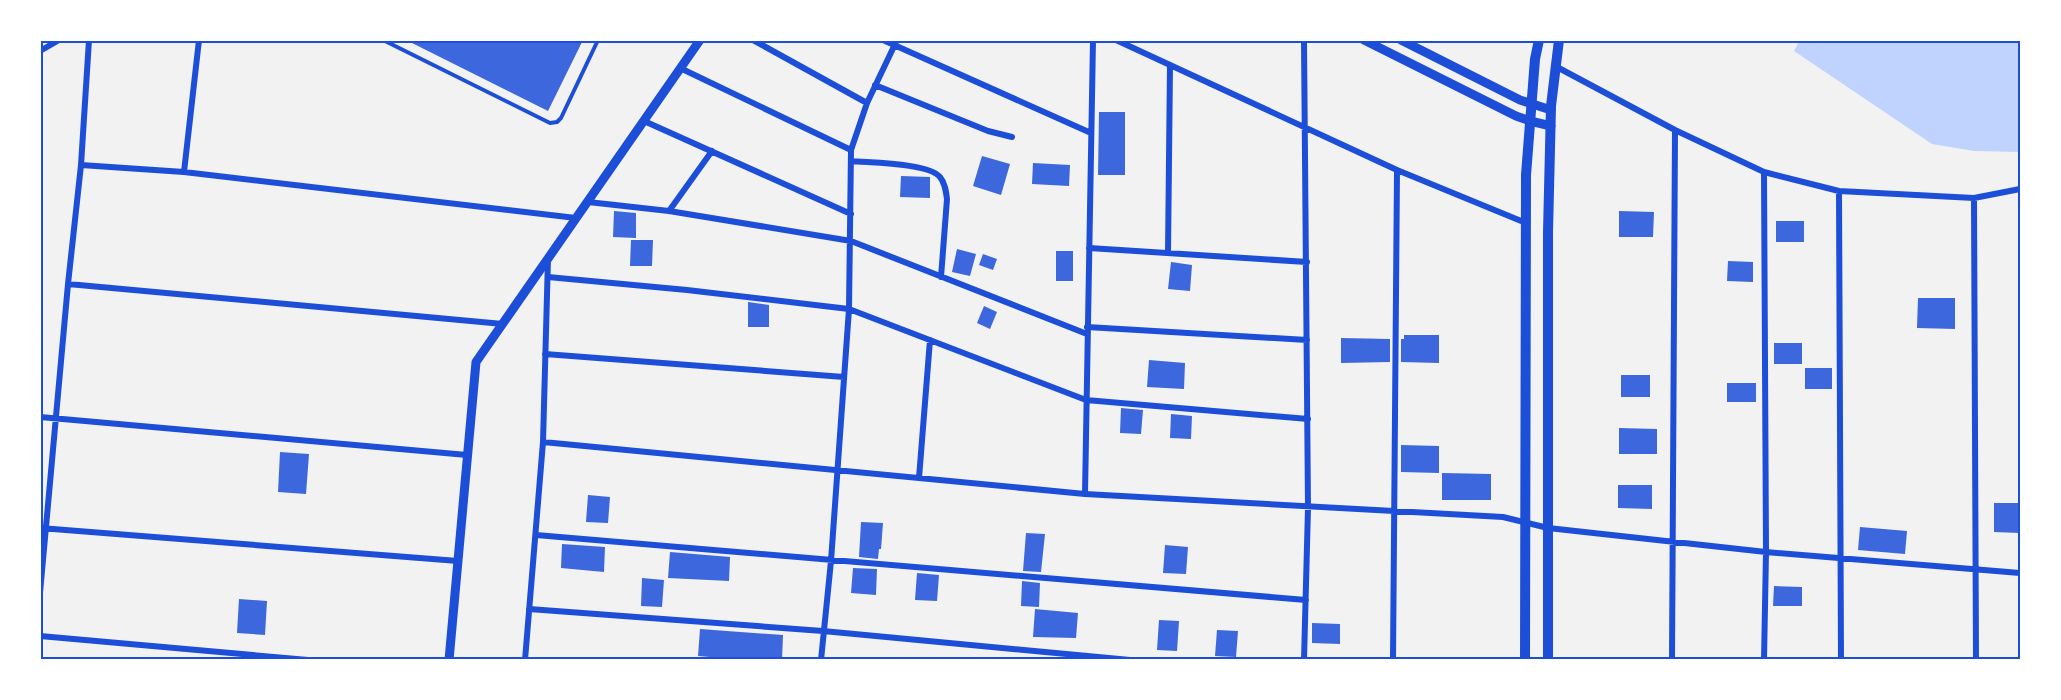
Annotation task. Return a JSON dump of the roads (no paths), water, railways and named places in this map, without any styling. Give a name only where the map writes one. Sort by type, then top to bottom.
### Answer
[{"type":"main road","points":[[1525,660],[1526,175],[1535,59],[1539,40]]},
{"type":"main road","points":[[1548,660],[1548,232],[1551,110],[1559,40]]},
{"type":"street","points":[[40,51],[59,40]]},
{"type":"street","points":[[40,593],[43,529],[81,165],[88,40]]},
{"type":"street","points":[[184,172],[199,40]]},
{"type":"street","points":[[449,660],[476,362],[700,40]]},
{"type":"street","points":[[753,40],[867,103]]},
{"type":"street","points":[[883,40],[896,43],[1091,133]]},
{"type":"street","points":[[1085,494],[1093,40]]},
{"type":"street","points":[[1116,40],[1397,170],[1526,223]]},
{"type":"street","points":[[1304,40],[1308,419],[1304,660]]},
{"type":"street","points":[[1364,40],[1530,121],[1551,126]]},
{"type":"street","points":[[1394,55],[1401,40],[1531,104],[1551,110]]},
{"type":"street","points":[[821,660],[831,561],[849,309],[851,150],[867,103],[896,43]]},
{"type":"street","points":[[1167,253],[1170,65]]},
{"type":"street","points":[[1555,65],[1675,130],[1764,172],[1839,191],[1974,198],[2020,189]]},
{"type":"street","points":[[680,68],[851,150]]},
{"type":"street","points":[[875,85],[988,131],[1012,137]]},
{"type":"street","points":[[644,121],[851,214]]},
{"type":"street","points":[[1672,660],[1675,130]]},
{"type":"street","points":[[669,211],[712,151]]},
{"type":"street","points":[[851,161],[927,169],[940,177],[946,186],[947,199],[941,277]]},
{"type":"street","points":[[81,165],[184,172],[576,218]]},
{"type":"street","points":[[1393,660],[1397,170]]},
{"type":"street","points":[[1764,172],[1766,552],[1764,660]]},
{"type":"street","points":[[1839,191],[1841,660]]},
{"type":"street","points":[[1974,198],[1976,660]]},
{"type":"street","points":[[588,202],[669,211],[851,241],[1087,334]]},
{"type":"street","points":[[1089,248],[1307,262]]},
{"type":"street","points":[[525,660],[543,442],[548,258]]},
{"type":"street","points":[[548,277],[849,309],[1086,400],[1308,419]]},
{"type":"street","points":[[68,284],[503,324]]},
{"type":"street","points":[[1087,327],[1307,340]]},
{"type":"street","points":[[919,478],[930,340]]},
{"type":"street","points":[[545,354],[844,377]]},
{"type":"street","points":[[40,417],[467,455]]},
{"type":"street","points":[[543,442],[1085,494],[1503,517],[1548,528],[1766,552],[2020,573]]},
{"type":"street","points":[[43,529],[458,561]]},
{"type":"street","points":[[536,535],[1306,600]]},
{"type":"street","points":[[529,609],[823,631],[1130,660]]},
{"type":"street","points":[[40,636],[308,660]]},
{"type":"lane","points":[[383,40],[550,123],[557,122],[561,118],[598,40]]},
{"type":"water","points":[[1800,40],[2020,41],[2020,152],[1974,151],[1932,144],[1794,51]]}]
